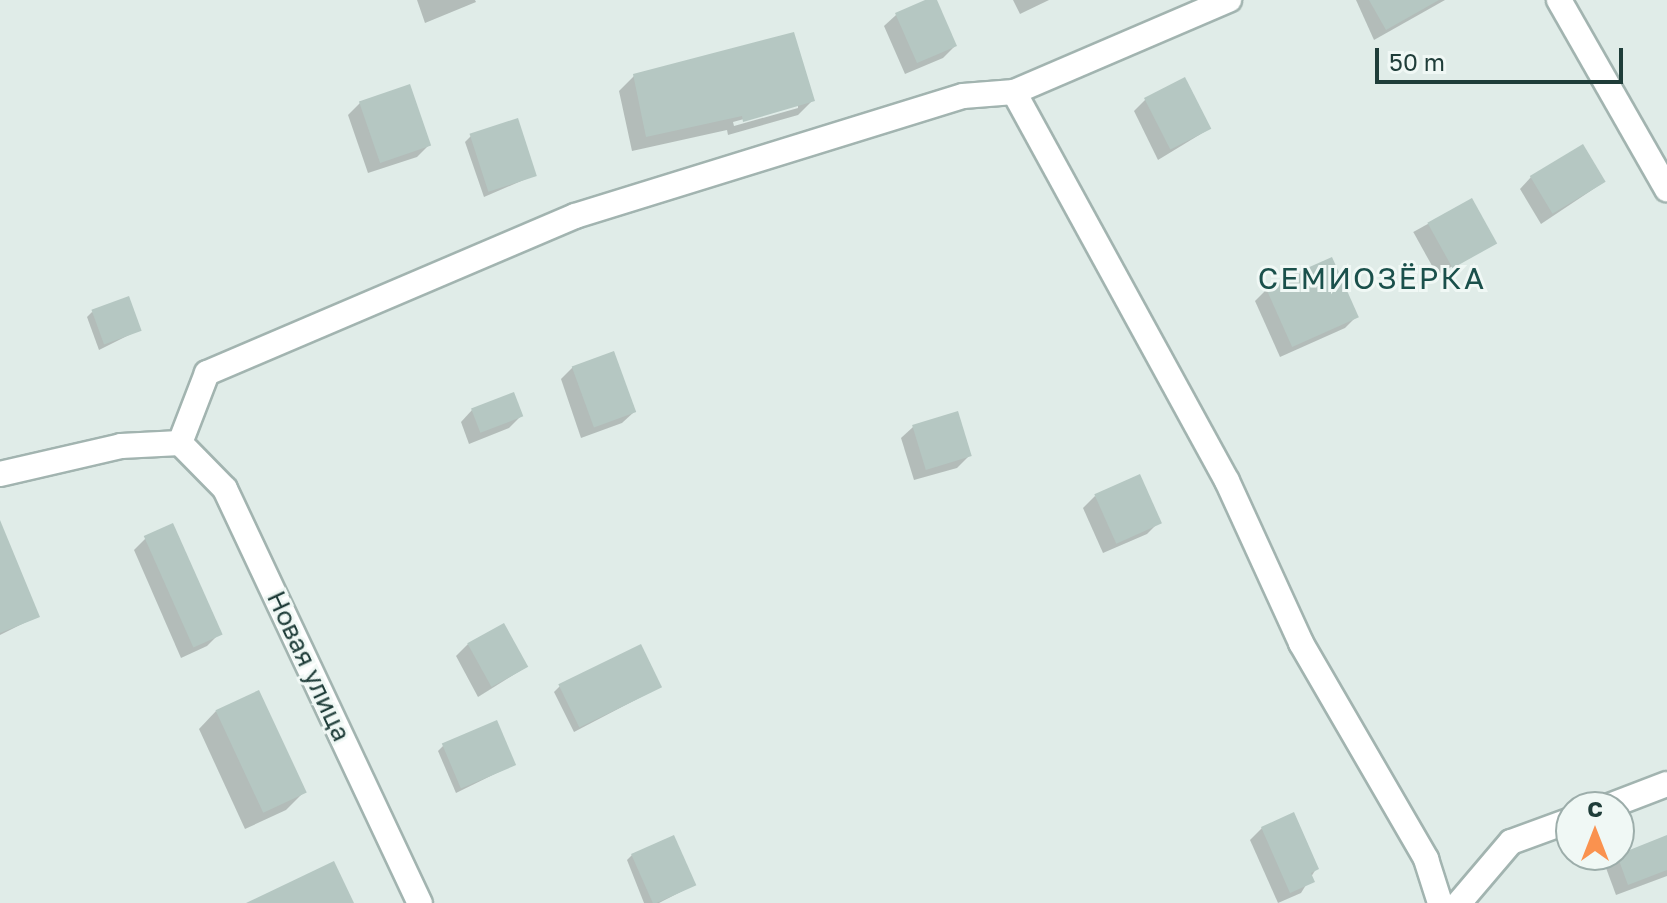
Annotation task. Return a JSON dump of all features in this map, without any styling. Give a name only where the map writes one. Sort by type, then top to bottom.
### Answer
[{"type":"street","points":[[0,474],[121,446],[180,443],[207,373],[575,216],[963,96],[1014,92],[1229,0]]},
{"type":"street","points":[[1559,0],[1667,189]]},
{"type":"street","points":[[1014,92],[1227,481],[1301,643],[1426,859],[1440,903]]},
{"type":"street","name":"Новая улица","points":[[180,443],[225,489],[420,903]]},
{"type":"street","points":[[1635,796],[1667,784]]},
{"type":"street","points":[[1459,903],[1511,842],[1555,826]]},
{"type":"building","points":[[925,0],[937,0],[957,46],[917,63],[895,13]]},
{"type":"building","points":[[1369,0],[1439,0],[1386,30]]},
{"type":"building","points":[[794,32],[815,101],[743,122],[742,116],[646,137],[633,74]]},
{"type":"building","points":[[1185,77],[1211,129],[1170,150],[1144,98]]},
{"type":"building","points":[[410,84],[431,145],[380,163],[359,102]]},
{"type":"building","points":[[518,118],[537,176],[488,192],[469,134]]},
{"type":"building","points":[[1583,144],[1606,182],[1553,214],[1530,176]]},
{"type":"building","points":[[1472,198],[1497,243],[1453,268],[1427,223]]},
{"type":"building","points":[[1332,257],[1359,317],[1292,347],[1265,287]]},
{"type":"building","points":[[129,296],[142,331],[104,344],[91,310]]},
{"type":"building","points":[[614,351],[636,412],[594,427],[572,366]]},
{"type":"building","points":[[514,392],[523,416],[480,433],[471,408]]},
{"type":"building","points":[[958,411],[972,456],[926,470],[912,425]]},
{"type":"building","points":[[1140,474],[1162,523],[1116,544],[1094,494]]},
{"type":"building","points":[[0,520],[40,617],[0,633]]},
{"type":"building","points":[[173,523],[223,634],[193,647],[144,536]]},
{"type":"building","points":[[504,623],[528,667],[492,687],[467,643]]},
{"type":"building","points":[[641,644],[662,687],[579,727],[558,684]]},
{"type":"building","points":[[259,690],[307,792],[263,813],[215,710]]},
{"type":"building","points":[[497,720],[516,765],[461,789],[442,743]]},
{"type":"building","points":[[1294,812],[1319,869],[1311,873],[1315,882],[1290,893],[1261,827]]},
{"type":"building","points":[[674,835],[696,885],[653,903],[631,854]]},
{"type":"building","points":[[1667,835],[1667,870],[1628,885],[1623,871],[1635,871],[1635,848]]},
{"type":"building","points":[[334,861],[354,903],[246,903]]},
{"type":"district","name":"СЕМИОЗЁРКА","points":[[1372,278]]}]
